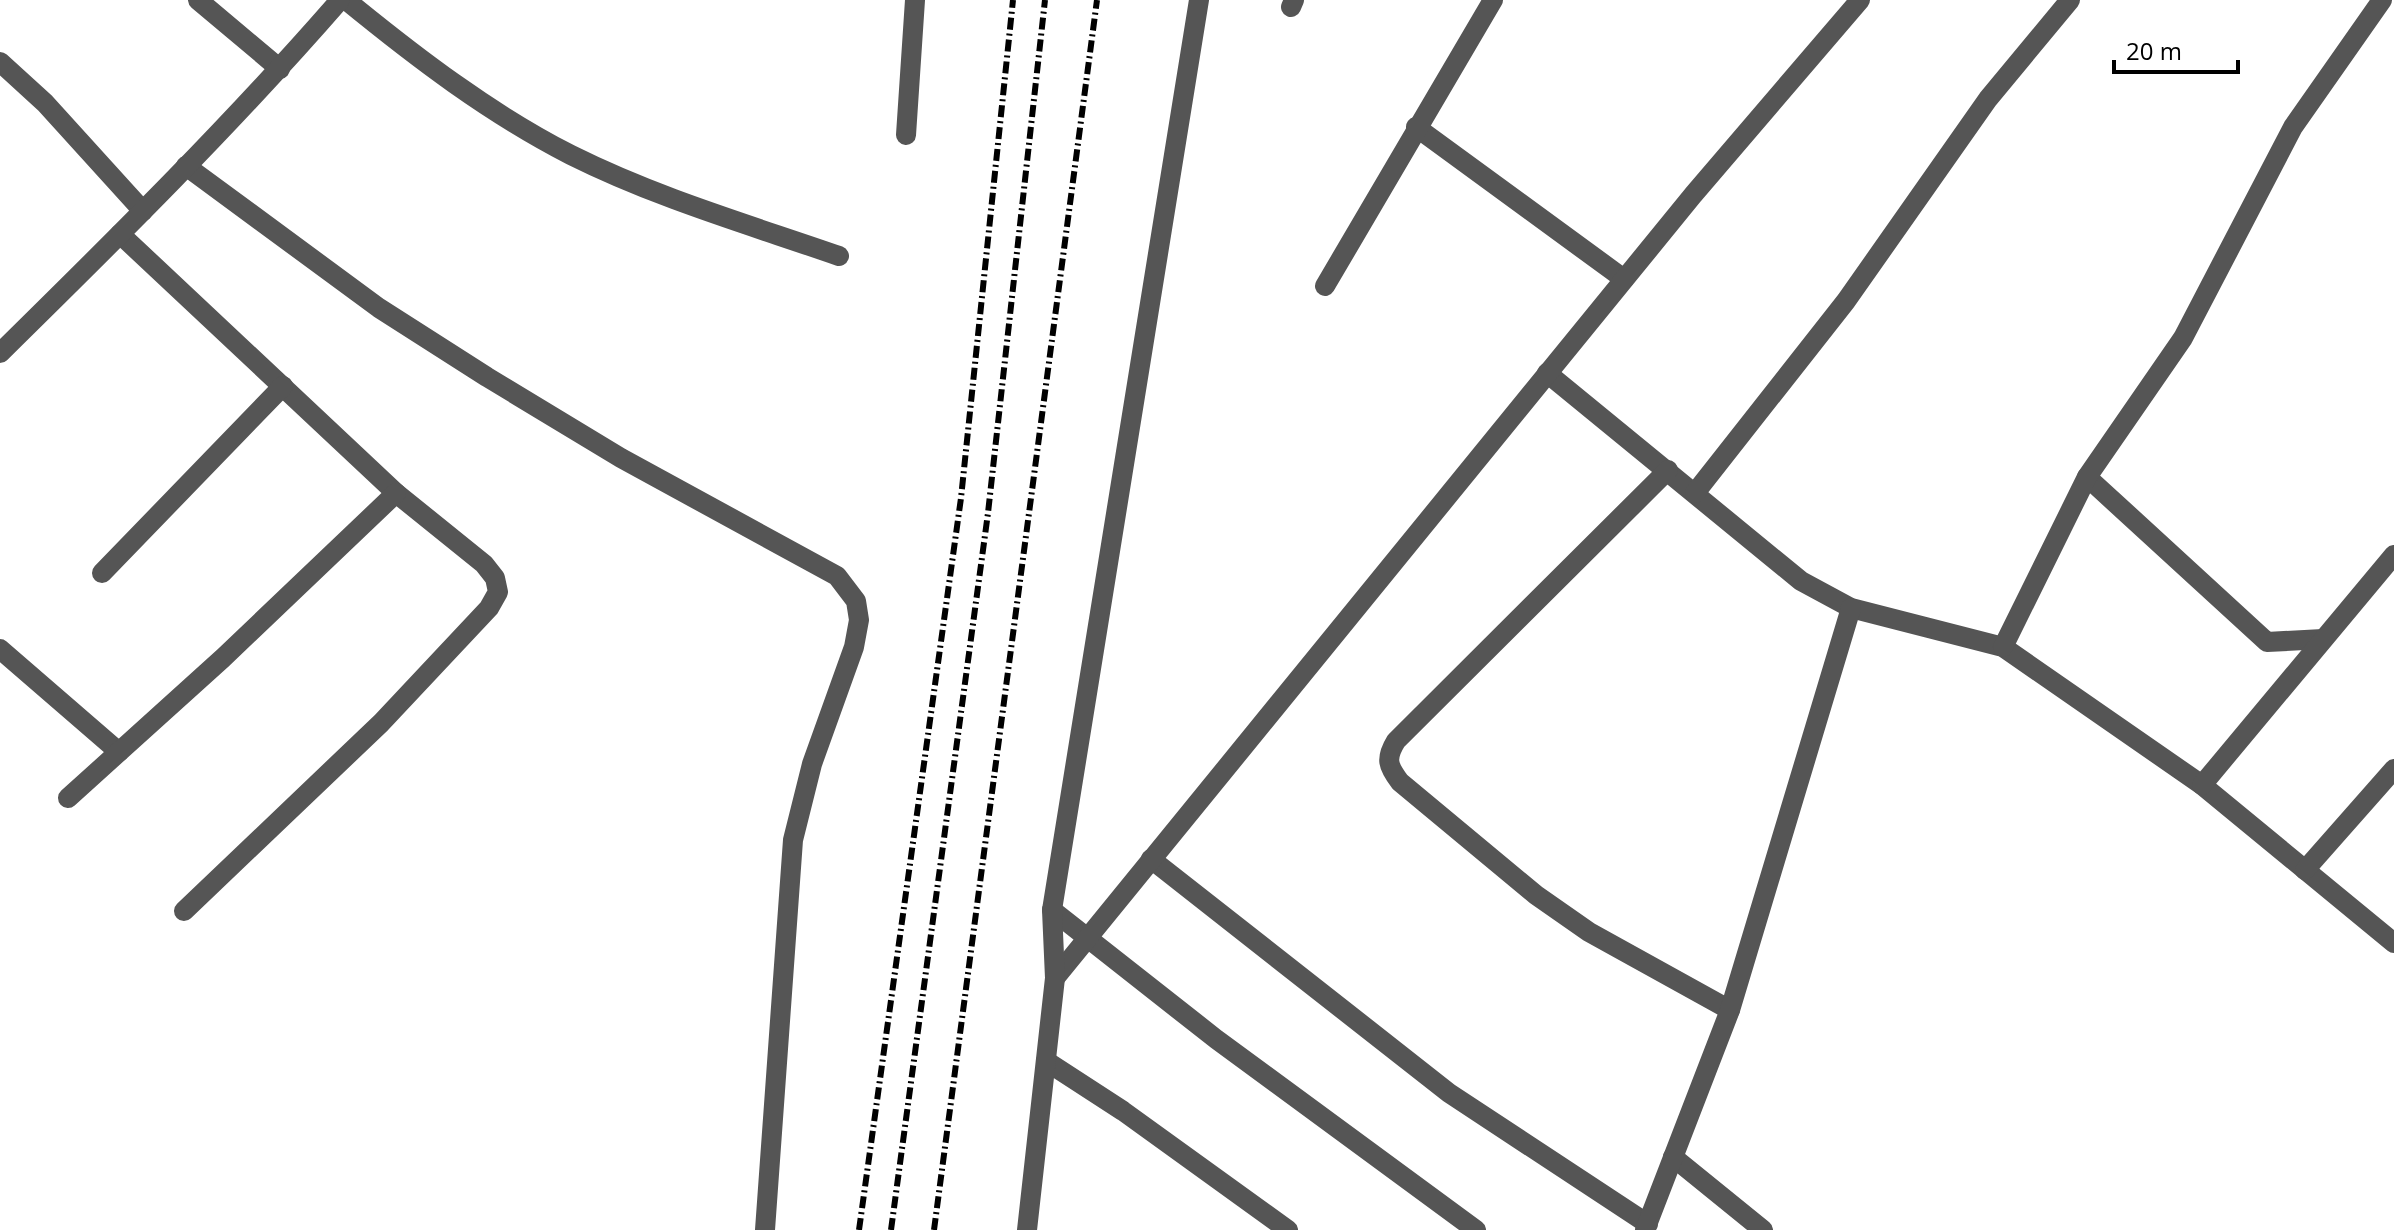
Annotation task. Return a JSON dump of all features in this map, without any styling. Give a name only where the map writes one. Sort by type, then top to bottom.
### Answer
[{"type":"street","points":[[198,0],[280,69]]},
{"type":"street","points":[[0,353],[143,211],[343,0],[430,68],[495,112],[572,155],[657,192],[839,256]]},
{"type":"street","points":[[906,135],[915,0]]},
{"type":"street","points":[[1027,1230],[1055,978],[1052,910],[1199,0]]},
{"type":"street","points":[[1325,286],[1493,0]]},
{"type":"street","points":[[1055,978],[1624,279],[1860,0]]},
{"type":"street","points":[[1695,493],[1846,301],[1988,99],[2070,0]]},
{"type":"street","points":[[2003,647],[2087,477],[2183,338],[2293,127],[2382,0]]},
{"type":"street","points":[[0,62],[45,103],[143,211]]},
{"type":"street","points":[[1416,127],[1624,279]]},
{"type":"street","points":[[186,166],[379,308],[621,458],[837,576],[856,601],[859,620],[854,647],[812,764],[793,840],[765,1230]]},
{"type":"street","points":[[120,234],[396,493],[484,564],[495,578],[498,592],[489,608],[381,723],[184,911]]},
{"type":"street","points":[[1547,373],[1801,581],[1851,608],[2003,647],[2202,785],[2394,943]]},
{"type":"street","points":[[102,573],[283,386]]},
{"type":"street","points":[[1668,470],[1396,741],[1388,754],[1388,767],[1400,782],[1536,895],[1645,965],[1730,1010]]},
{"type":"street","points":[[2087,477],[2267,642],[2323,639]]},
{"type":"street","points":[[68,798],[396,493]]},
{"type":"street","points":[[2202,785],[2394,555]]},
{"type":"street","points":[[1151,859],[1449,1093],[1646,1227],[1730,1010],[1851,608]]},
{"type":"street","points":[[0,649],[119,752]]},
{"type":"street","points":[[2305,870],[2394,769]]},
{"type":"street","points":[[1052,910],[1216,1039],[1476,1230]]},
{"type":"street","points":[[1046,1061],[1123,1111],[1288,1230]]},
{"type":"street","points":[[1673,1157],[1763,1230]]},
{"type":"railway","points":[[859,1230],[961,498],[1013,0]]},
{"type":"railway","points":[[891,1230],[988,513],[1045,0]]},
{"type":"railway","points":[[934,1230],[1097,0]]}]
